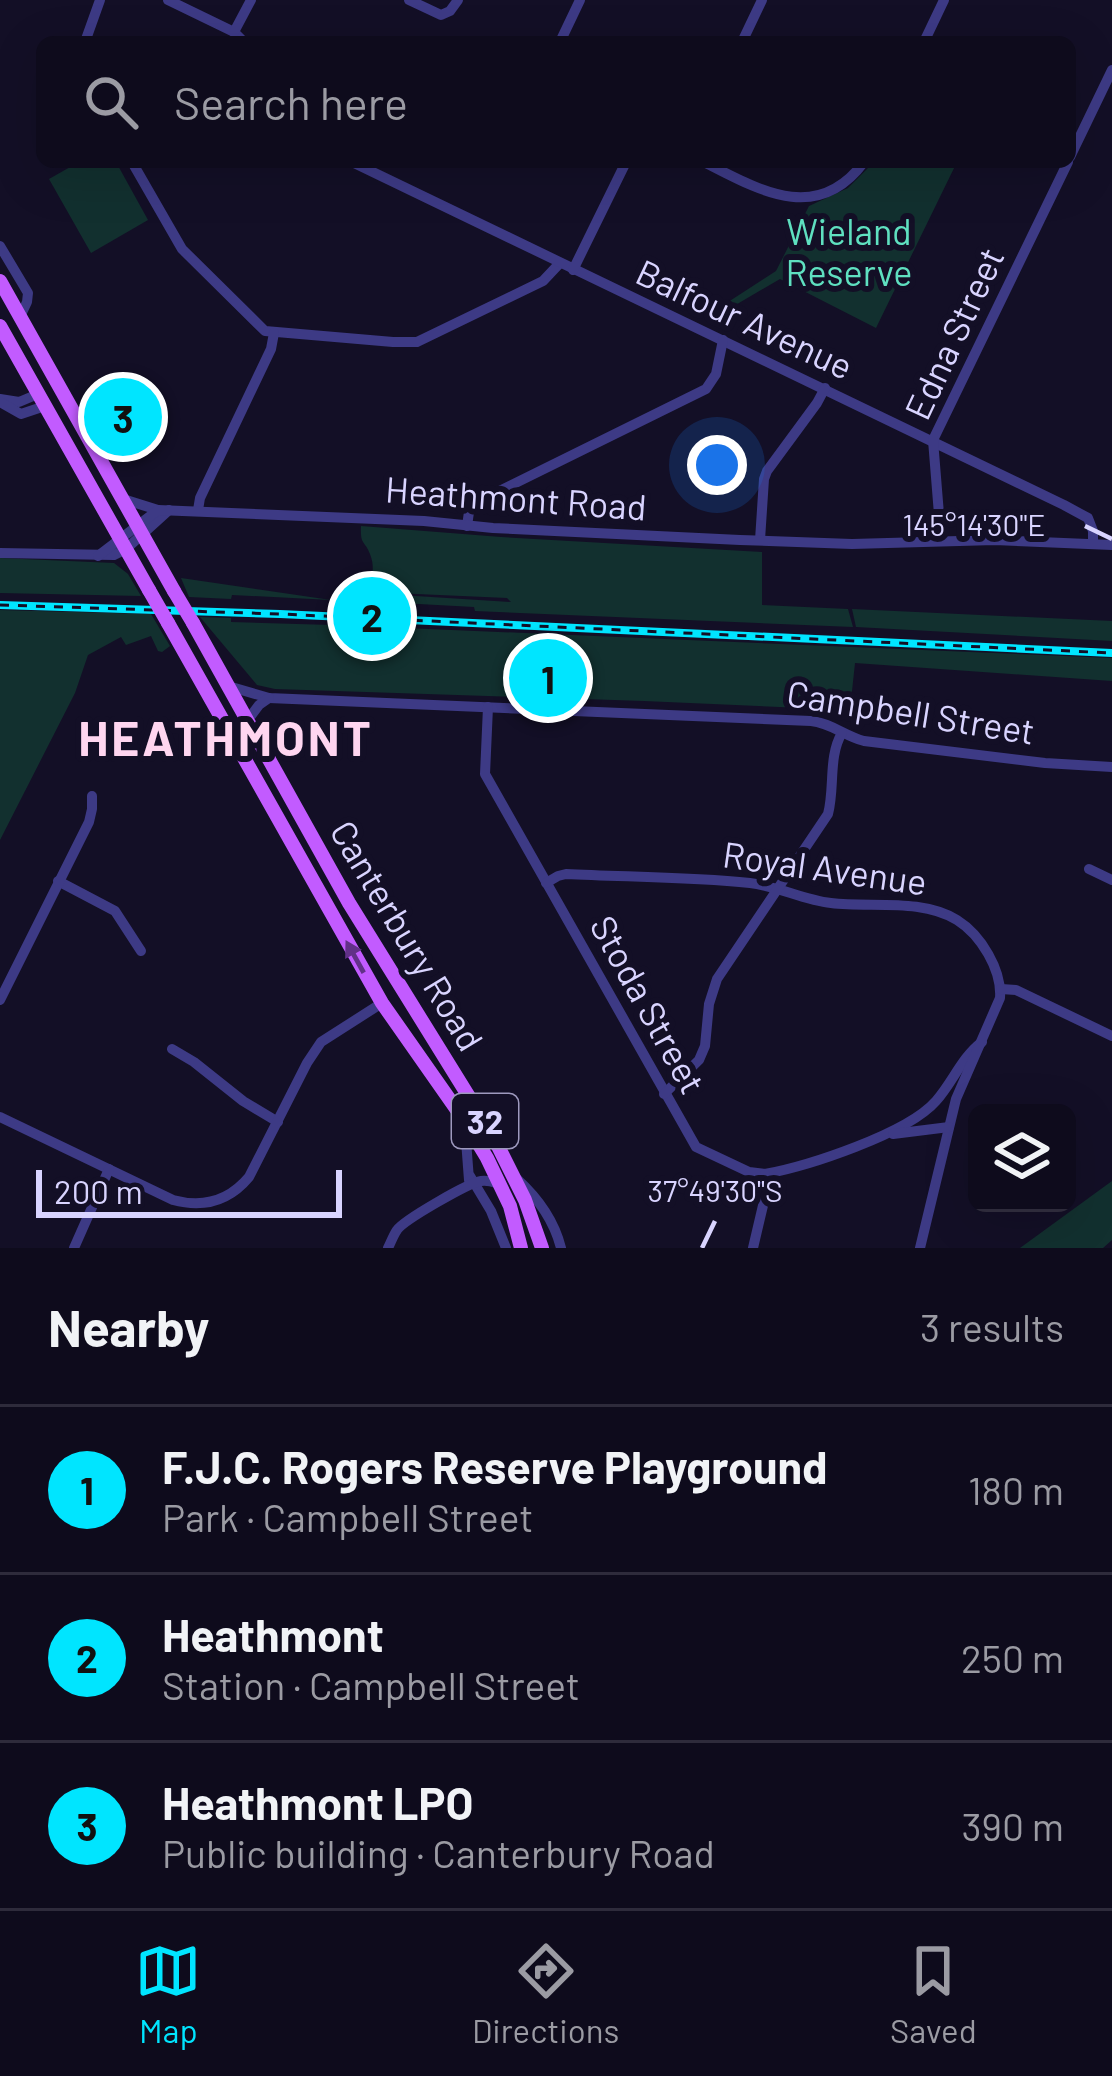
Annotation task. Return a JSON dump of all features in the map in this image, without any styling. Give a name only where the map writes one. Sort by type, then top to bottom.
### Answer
[{"type":"main road","name":"Canterbury Road","points":[[0,281],[68,386],[123,499],[349,903],[473,1100],[542,1248]]},
{"type":"main road","name":"Canterbury Road","points":[[0,326],[382,1003],[508,1180],[521,1248]]},
{"type":"main road","points":[[41,400],[68,386]]},
{"type":"main road","points":[[191,662],[192,650],[203,642]]},
{"type":"main road","points":[[290,839],[309,829]]},
{"type":"main road","points":[[382,1003],[403,988]]},
{"type":"street","points":[[87,36],[100,0]]},
{"type":"street","points":[[168,0],[238,36]]},
{"type":"street","points":[[234,32],[251,0]]},
{"type":"street","points":[[409,0],[441,15],[458,0]]},
{"type":"street","points":[[563,36],[580,0]]},
{"type":"street","points":[[745,36],[762,0]]},
{"type":"street","points":[[927,36],[944,0]]},
{"type":"street","name":"Edna Street","points":[[1076,145],[1112,70]]},
{"type":"street","points":[[135,168],[182,249],[260,329],[274,333],[417,342],[543,280],[559,264]]},
{"type":"street","name":"Balfour Avenue","points":[[364,168],[1088,518],[1093,544]]},
{"type":"street","points":[[573,271],[623,168]]},
{"type":"street","points":[[717,168],[789,198],[836,189],[859,168]]},
{"type":"street","name":"Edna Street","points":[[941,539],[933,440],[1065,168]]},
{"type":"street","points":[[0,245],[28,293],[20,317]]},
{"type":"street","points":[[198,510],[271,350],[274,333]]},
{"type":"street","points":[[467,526],[475,503],[702,392],[715,377],[724,340]]},
{"type":"street","points":[[760,540],[767,471],[825,388]]},
{"type":"street","points":[[0,400],[20,408],[41,400]]},
{"type":"street","name":"Heathmont Road","points":[[123,499],[163,510],[760,540],[1112,545]]},
{"type":"street","points":[[0,553],[98,556],[123,543],[163,510]]},
{"type":"street","name":"Campbell Street","points":[[228,686],[268,698],[812,721],[858,740],[1045,763],[1112,766]]},
{"type":"street","points":[[247,721],[268,698]]},
{"type":"street","name":"Stoda Street","points":[[488,706],[485,774],[664,1094],[696,1147],[749,1172],[765,1174]]},
{"type":"street","points":[[664,1094],[699,1060],[717,979],[828,814],[835,748],[842,733]]},
{"type":"street","points":[[0,1000],[89,822],[92,796]]},
{"type":"street","points":[[1089,869],[1112,880]]},
{"type":"street","name":"Royal Avenue","points":[[546,883],[566,874],[752,883],[827,903],[905,907],[948,916],[978,938],[1001,989]]},
{"type":"street","points":[[58,881],[115,911],[141,951]]},
{"type":"street","points":[[920,1248],[956,1100],[999,1005],[1001,989],[1016,990],[1112,1036]]},
{"type":"street","points":[[0,1117],[173,1200],[201,1204],[218,1200],[238,1191],[249,1177],[321,1042],[382,1003]]},
{"type":"street","points":[[884,1136],[936,1101],[969,1052],[982,1042]]},
{"type":"street","points":[[172,1049],[278,1122]]},
{"type":"street","points":[[464,1120],[469,1182],[500,1228],[506,1248]]},
{"type":"street","points":[[753,1248],[765,1197],[765,1174],[884,1136],[950,1127]]},
{"type":"street","points":[[74,1248],[110,1169]]},
{"type":"street","points":[[388,1248],[406,1221],[469,1182],[508,1180],[537,1198],[561,1248]]},
{"type":"green space","points":[[68,168],[119,168],[148,220],[91,253],[49,179]]},
{"type":"green space","name":"Wieland Reserve","points":[[868,168],[954,168],[876,328],[780,279],[710,320],[705,317],[776,271],[809,206],[848,188]]},
{"type":"green space","points":[[361,526],[762,552],[762,605],[848,609],[853,627],[475,611],[474,607],[400,603],[400,595],[511,602],[507,598],[394,593],[384,588],[374,581]]},
{"type":"green space","points":[[0,558],[114,563],[128,574],[141,596],[0,593]]},
{"type":"green space","points":[[181,578],[331,600],[189,597]]},
{"type":"green space","points":[[852,609],[1112,621],[1112,641],[856,627]]},
{"type":"green space","points":[[0,610],[151,614],[170,646],[162,652],[151,636],[126,645],[121,637],[88,655],[75,693],[0,840]]},
{"type":"green space","points":[[200,617],[366,626],[366,630],[380,631],[382,627],[1112,658],[1112,681],[855,663],[850,710],[275,689],[257,685]]},
{"type":"green space","points":[[1112,1181],[1112,1240],[1103,1248],[1020,1248],[1076,1212],[1076,1207]]},
{"type":"railway","points":[[0,605],[1112,653]]},
{"type":"place","name":"Heathmont LPO","points":[[123,417]]},
{"type":"place","name":"Heathmont","points":[[372,616]]},
{"type":"place","name":"F.J.C. Rogers Reserve Playground","points":[[548,678]]},
{"type":"district","name":"HEATHMONT","points":[[226,737]]}]
